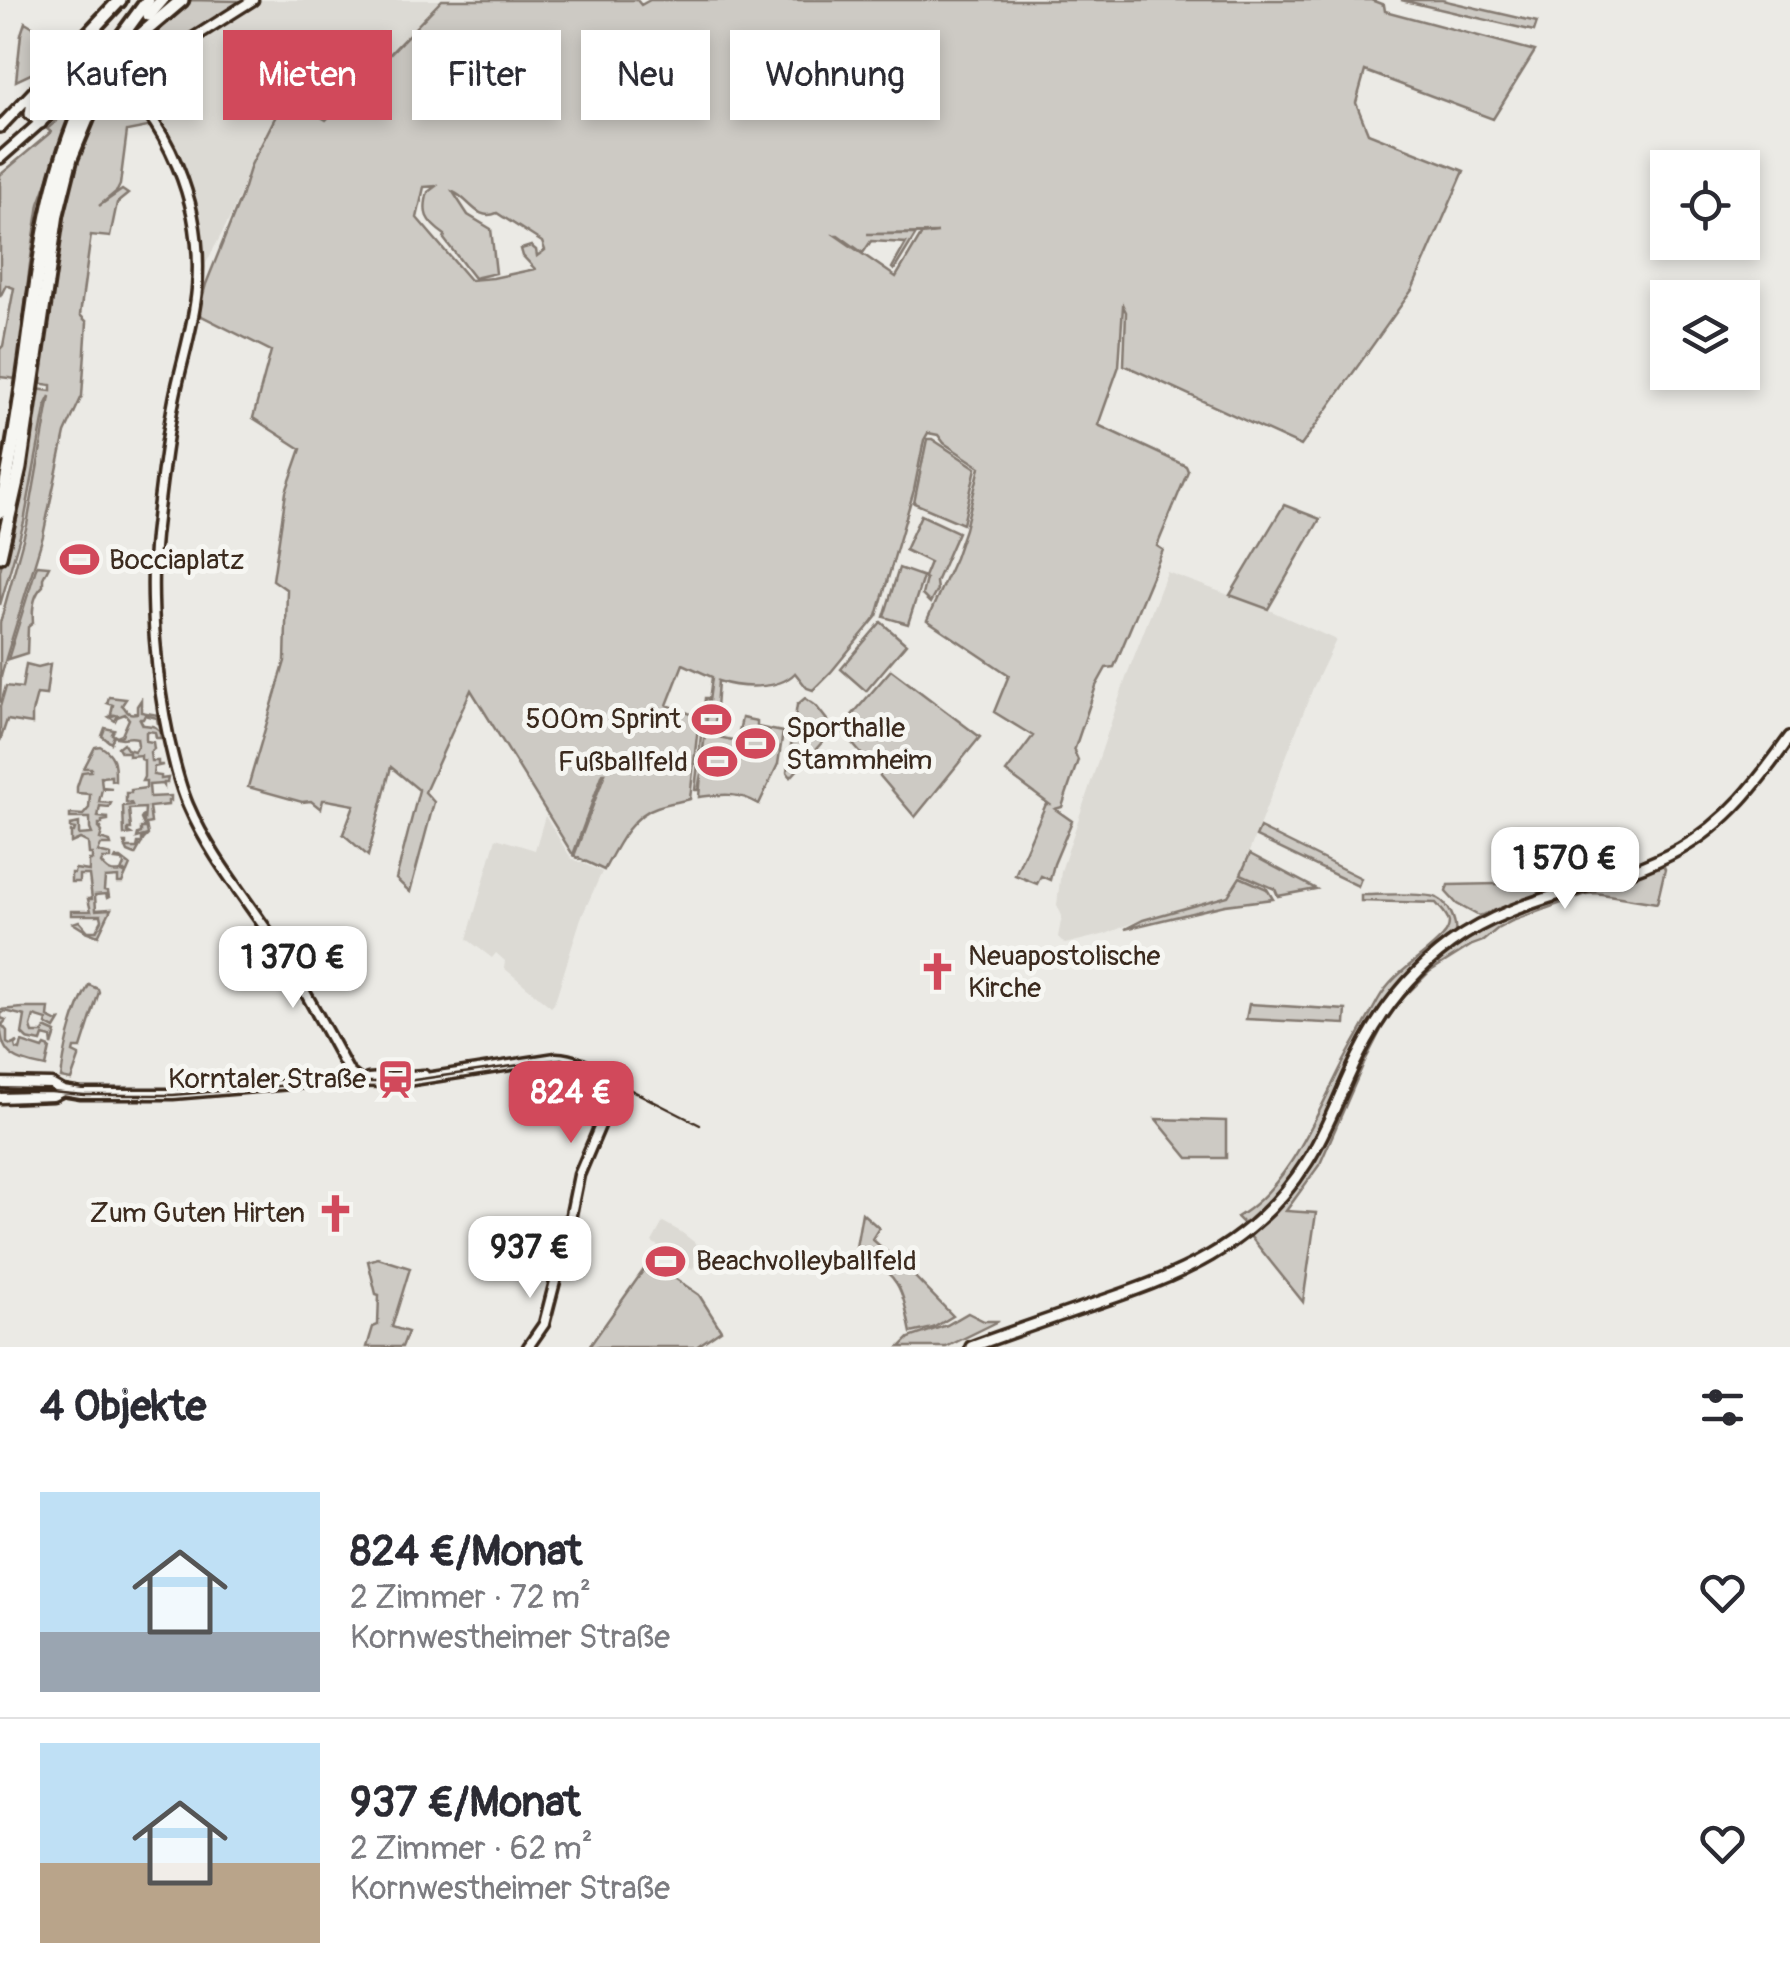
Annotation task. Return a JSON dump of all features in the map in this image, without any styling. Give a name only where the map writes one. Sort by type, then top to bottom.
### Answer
[{"type":"highway","points":[[95,30],[120,0]]},
{"type":"highway","points":[[130,30],[148,0]]},
{"type":"highway","points":[[149,15],[162,0]]},
{"type":"highway","points":[[143,30],[182,0]]},
{"type":"highway","points":[[100,30],[108,14]]},
{"type":"highway","points":[[0,512],[47,212],[76,120]]},
{"type":"highway","points":[[0,556],[20,468],[56,214],[71,158],[87,120]]},
{"type":"main road","points":[[0,127],[30,96]]},
{"type":"main road","points":[[37,120],[41,122]]},
{"type":"main road","points":[[0,158],[43,120]]},
{"type":"main road","points":[[971,1347],[1174,1275],[1236,1240],[1270,1209],[1305,1165],[1375,1024],[1422,967],[1451,943],[1502,914],[1629,872],[1682,849],[1738,806],[1790,737]]},
{"type":"street","points":[[203,32],[253,0]]},
{"type":"street","points":[[154,120],[172,149],[188,203],[198,268],[195,307],[170,422],[154,558],[153,600],[172,756],[190,810],[286,959],[348,1076]]},
{"type":"street","points":[[0,1098],[53,1096],[63,1092],[172,1094],[348,1076],[400,1082],[559,1058],[580,1062],[622,1084],[613,1095],[579,1176],[544,1324],[528,1347]]},
{"type":"street","points":[[0,1083],[51,1084],[63,1092]]},
{"type":"shaded area","points":[[187,0],[241,1],[198,30],[153,30]]},
{"type":"shaded area","points":[[245,0],[441,0],[392,51],[392,30],[223,30],[223,120],[273,120],[202,271],[179,169],[148,120],[203,120],[201,30]]},
{"type":"shaded area","points":[[442,0],[637,0],[641,5],[650,0],[1371,0],[1384,5],[1385,11],[1535,51],[1493,119],[1365,71],[1356,103],[1368,133],[1464,171],[1412,290],[1301,446],[1124,365],[1123,306],[1119,366],[1098,425],[1186,466],[1188,471],[1157,546],[1163,550],[1114,667],[1106,668],[1096,686],[1074,751],[1078,760],[1062,807],[1055,809],[1072,821],[1050,880],[1041,876],[1037,884],[1015,875],[1049,804],[1006,772],[1033,736],[994,712],[1009,675],[927,620],[955,558],[980,467],[938,435],[928,433],[877,616],[831,672],[813,690],[795,673],[769,685],[718,681],[714,736],[737,741],[742,718],[757,721],[757,727],[783,732],[778,764],[759,804],[730,795],[699,797],[701,774],[695,790],[705,698],[703,750],[712,677],[683,664],[667,705],[699,717],[690,799],[657,807],[639,817],[604,870],[574,856],[605,773],[573,855],[471,690],[425,792],[434,802],[410,892],[396,879],[419,790],[391,767],[368,856],[343,834],[354,805],[323,800],[321,809],[311,801],[248,787],[285,661],[287,590],[273,580],[286,492],[301,449],[253,418],[271,351],[198,314],[251,165],[274,120],[392,120],[392,52],[412,31],[412,120],[561,120],[561,30],[413,30]],"holes":[[[436,186],[428,192],[427,216],[474,278],[496,273],[491,229],[468,215],[453,192],[479,212],[497,213],[542,242],[545,250],[537,256],[531,246],[521,249],[535,269],[470,280],[417,218],[424,187]],[[938,233],[921,235],[896,277],[835,235],[863,253],[871,241],[906,243],[894,270],[916,234],[867,234]]]},
{"type":"shaded area","points":[[1401,0],[1442,0],[1537,22],[1534,31]]},
{"type":"shaded area","points":[[25,22],[38,30],[30,30],[30,74],[16,81]]},
{"type":"shaded area","points":[[58,120],[70,120],[39,204],[17,379],[0,377],[0,349],[14,288],[6,285],[0,297],[0,175],[51,132],[47,129]]},
{"type":"shaded area","points":[[93,120],[148,120],[153,126],[127,131],[120,185],[99,206],[122,190],[128,194],[117,203],[110,237],[91,235],[80,315],[87,322],[82,396],[65,433],[43,536],[1,677],[0,702],[0,623],[27,525],[50,396],[24,522],[0,605],[0,571],[36,389],[51,391],[51,385],[37,383],[62,206],[77,155]]},
{"type":"shaded area","points":[[927,439],[976,468],[963,524],[914,503]]},
{"type":"shaded area","points":[[1284,505],[1320,519],[1268,609],[1230,595]]},
{"type":"shaded area","points":[[921,515],[958,532],[930,603],[922,595],[926,579],[923,577],[908,624],[884,617],[899,568],[924,577],[930,562],[905,550]]},
{"type":"shaded area","points":[[37,565],[49,566],[34,603],[27,653],[8,659]]},
{"type":"shaded area","points":[[1167,572],[1336,640],[1313,688],[1240,875],[1227,895],[1065,944],[1058,937],[1062,916],[1057,905],[1061,871],[1128,672]]},
{"type":"shaded area","points":[[881,622],[906,644],[866,691],[841,669]]},
{"type":"shaded area","points":[[26,664],[50,664],[46,695],[37,694],[32,724],[7,720],[0,741],[0,707],[6,686],[22,688]]},
{"type":"shaded area","points":[[891,670],[980,737],[915,817],[840,729]]},
{"type":"shaded area","points":[[109,697],[126,699],[122,705],[127,712],[137,713],[141,700],[141,712],[158,715],[158,724],[157,718],[145,715],[140,719],[143,725],[156,727],[161,738],[156,738],[155,732],[146,732],[146,741],[153,742],[151,761],[163,765],[154,767],[153,775],[168,778],[164,787],[149,785],[150,797],[171,796],[171,801],[168,805],[149,807],[151,823],[146,824],[148,835],[142,843],[144,836],[137,838],[141,828],[145,828],[141,819],[143,816],[144,823],[145,808],[129,809],[131,834],[124,835],[123,806],[132,805],[126,802],[126,793],[146,788],[146,781],[142,781],[144,760],[141,755],[121,752],[118,747],[123,743],[134,751],[138,745],[137,738],[117,737],[122,735],[129,719],[125,714],[115,721],[109,717],[115,715],[111,714],[113,705],[107,703]]},
{"type":"shaded area","points":[[805,698],[834,729],[791,777],[787,772],[797,705]]},
{"type":"shaded area","points":[[105,728],[114,730],[112,734],[117,737],[111,743],[102,736]]},
{"type":"shaded area","points":[[100,746],[114,761],[115,781],[111,776],[101,777],[102,787],[112,788],[102,789],[99,802],[111,803],[109,807],[100,806],[98,817],[108,820],[99,824],[100,839],[111,845],[101,845],[98,852],[111,855],[111,859],[101,863],[114,873],[121,872],[124,865],[116,858],[121,858],[130,865],[127,872],[122,872],[126,874],[122,883],[118,883],[118,877],[105,878],[104,890],[109,897],[95,895],[96,910],[111,909],[98,936],[85,931],[73,923],[79,921],[88,931],[96,931],[101,915],[71,915],[71,911],[91,911],[89,875],[79,875],[79,882],[71,882],[71,873],[75,869],[89,871],[92,854],[88,843],[80,839],[71,843],[71,832],[75,829],[70,825],[79,823],[79,835],[92,834],[90,818],[70,818],[70,814],[83,815],[89,808],[90,794],[77,793],[77,787],[82,772],[91,771],[84,768],[95,747]]},
{"type":"shaded area","points":[[545,816],[571,858],[602,872],[581,918],[551,1007],[504,968],[505,961],[496,953],[492,958],[467,939],[496,838],[535,850]]},
{"type":"shaded area","points":[[1260,828],[1361,878],[1358,886],[1256,837]]},
{"type":"shaded area","points":[[142,843],[135,855],[126,848],[137,848]]},
{"type":"shaded area","points":[[1250,854],[1316,889],[1278,896],[1275,889],[1241,874]]},
{"type":"shaded area","points":[[1661,859],[1665,869],[1657,903],[1586,894],[1512,921],[1429,972],[1400,1001],[1364,1063],[1320,1164],[1286,1211],[1316,1213],[1303,1302],[1246,1231],[1293,1182],[1359,1055],[1414,975],[1488,920]]},
{"type":"shaded area","points":[[1607,874],[1479,916],[1457,904],[1446,892],[1448,885],[1544,883]]},
{"type":"shaded area","points":[[1240,877],[1267,889],[1273,899],[1225,905],[1125,929],[1143,920],[1228,896]]},
{"type":"shaded area","points":[[1412,894],[1437,898],[1451,913],[1455,934],[1411,972],[1382,1004],[1304,1156],[1282,1189],[1246,1226],[1237,1217],[1256,1204],[1287,1168],[1385,990],[1448,928],[1447,917],[1436,903],[1361,901],[1361,895]]},
{"type":"shaded area","points":[[89,985],[99,992],[81,1048],[74,1048],[79,1058],[71,1080],[61,1078],[70,1030]]},
{"type":"shaded area","points":[[1249,1004],[1346,1010],[1345,1024],[1246,1019]]},
{"type":"shaded area","points":[[49,1008],[48,1017],[58,1022],[61,1019],[55,1029],[46,1024],[47,1020],[34,1016],[33,1033],[43,1033],[45,1028],[56,1033],[52,1045],[51,1038],[43,1036],[41,1042],[22,1034],[25,1016],[5,1011],[1,1014],[6,1020],[2,1025],[7,1031],[7,1043],[18,1042],[16,1049],[20,1050],[22,1042],[50,1048],[46,1067],[13,1057],[4,1044],[0,1010]]},
{"type":"shaded area","points":[[1156,1119],[1226,1121],[1226,1158],[1188,1158]]},
{"type":"shaded area","points":[[862,1213],[879,1228],[872,1239],[953,1316],[933,1328],[911,1333],[893,1278],[862,1256],[856,1247]]},
{"type":"shaded area","points":[[663,1222],[707,1252],[692,1269],[652,1242]]},
{"type":"shaded area","points":[[378,1258],[410,1268],[392,1327],[408,1332],[402,1347],[367,1347],[373,1327],[378,1325],[379,1295],[368,1261]]},
{"type":"shaded area","points":[[650,1261],[699,1295],[721,1330],[696,1347],[589,1347]]},
{"type":"shaded area","points":[[968,1313],[984,1321],[999,1321],[946,1347],[900,1347],[909,1338]]},
{"type":"tunnel","points":[[137,30],[149,15]]},
{"type":"tram line","points":[[0,1092],[173,1095],[326,1082],[400,1082],[561,1059],[588,1068],[700,1125]]},
{"type":"place","name":"Bocciaplatz","points":[[79,560]]},
{"type":"place","name":"500m Sprint","points":[[711,719]]},
{"type":"place","name":"Sporthalle Stammheim","points":[[756,744]]},
{"type":"place","name":"Fußballfeld","points":[[718,762]]},
{"type":"place","name":"Neuapostolische Kirche","points":[[938,972]]},
{"type":"place","name":"Korntaler Straße","points":[[396,1079]]},
{"type":"place","name":"Zum Guten Hirten","points":[[335,1213]]},
{"type":"place","name":"Beachvolleyballfeld","points":[[666,1261]]}]
